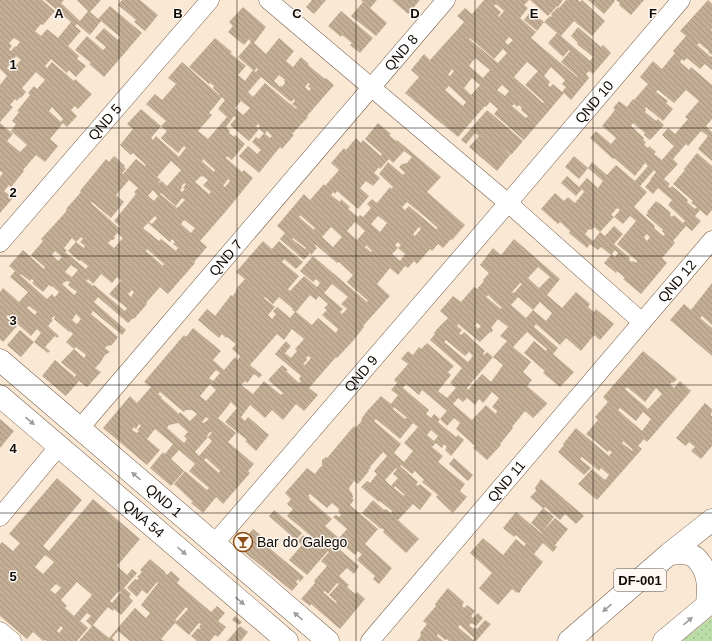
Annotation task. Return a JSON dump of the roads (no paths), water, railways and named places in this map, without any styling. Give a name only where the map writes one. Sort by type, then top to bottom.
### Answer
[{"type":"main road","name":"QND 1","points":[[0,360],[328,641]]},
{"type":"main road","points":[[0,360],[0,366]]},
{"type":"main road","points":[[3,399],[8,389],[14,383],[24,381]]},
{"type":"main road","name":"QNA 54","points":[[3,399],[287,641]]},
{"type":"main road","name":"DF-001","points":[[569,641],[669,554],[712,520]]},
{"type":"main road","points":[[664,641],[710,603],[707,576],[700,562],[694,556],[688,554],[669,554]]},
{"type":"street","name":"QND 5","points":[[0,243],[210,0]]},
{"type":"street","points":[[268,0],[508,203],[642,322]]},
{"type":"street","name":"QND 8","points":[[371,87],[446,0]]},
{"type":"street","name":"QND 10","points":[[508,203],[681,0]]},
{"type":"street","name":"QND 7","points":[[80,428],[371,87]]},
{"type":"street","name":"QND 9","points":[[214,544],[508,203]]},
{"type":"street","name":"QND 12","points":[[642,322],[712,240]]},
{"type":"street","name":"QND 11","points":[[370,641],[642,322]]},
{"type":"street","points":[[0,517],[59,446]]},
{"type":"street","points":[[0,631],[12,641]]},
{"type":"place","name":"Bar do Galego","points":[[243,542]]}]
